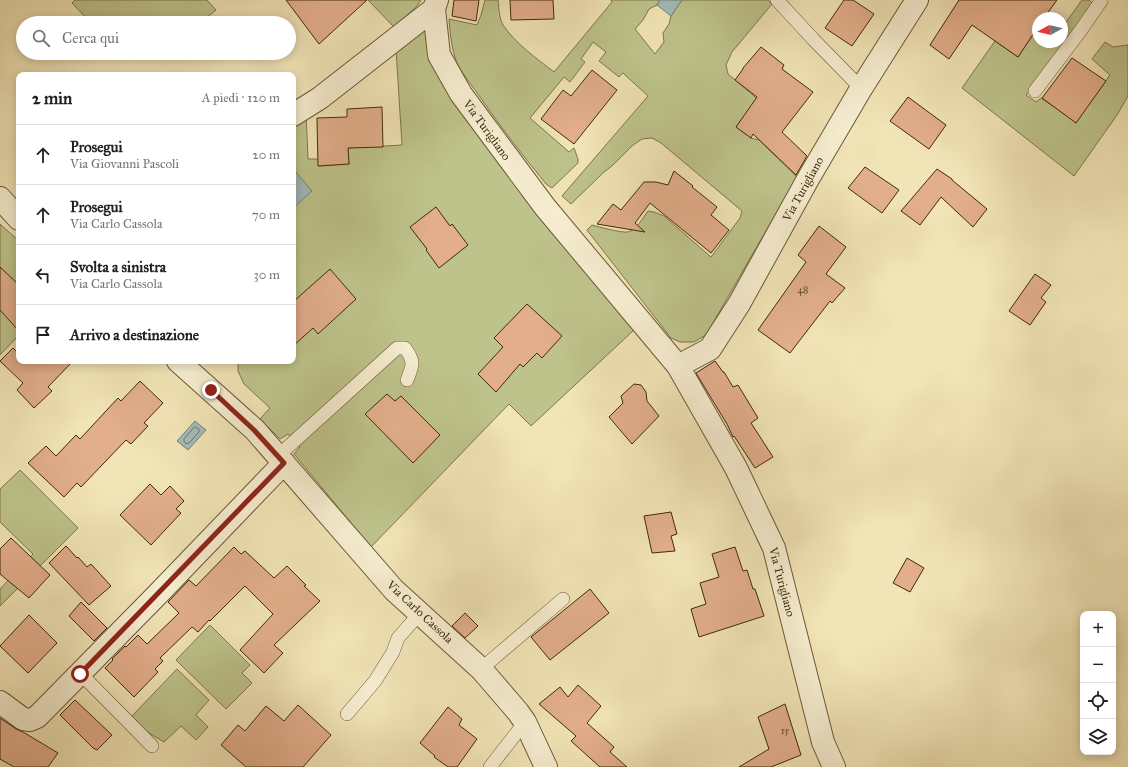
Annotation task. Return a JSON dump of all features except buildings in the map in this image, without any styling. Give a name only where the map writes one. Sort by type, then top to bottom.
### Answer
[{"type":"street","name":"Via Turigliano","points":[[678,366],[710,349],[739,304],[808,179],[862,87],[917,0]]},
{"type":"street","name":"Via Turigliano","points":[[296,113],[320,98],[435,5]]},
{"type":"street","name":"Via Turigliano","points":[[435,5],[439,54],[461,94],[545,207],[678,366],[736,468],[774,548],[821,735],[834,767]]},
{"type":"street","points":[[0,198],[16,216]]},
{"type":"street","name":"Via Carlo Cassola","points":[[181,364],[254,430],[394,590],[481,669],[525,722],[546,767]]},
{"type":"street","points":[[0,702],[22,718],[30,720],[37,717],[131,621],[281,460]]},
{"type":"lane","points":[[777,0],[854,81],[862,87]]},
{"type":"lane","points":[[1035,91],[1081,30],[1101,1],[1100,0]]},
{"type":"lane","points":[[281,460],[397,348],[405,348],[410,355],[413,367],[406,380]]},
{"type":"lane","points":[[481,669],[563,599]]},
{"type":"lane","points":[[347,714],[375,681],[393,652],[398,638],[420,613]]},
{"type":"lane","points":[[80,674],[152,746]]},
{"type":"lane","points":[[490,767],[525,722]]},
{"type":"green space","points":[[75,0],[207,0],[216,10],[209,16],[84,16],[72,3]]},
{"type":"green space","points":[[368,0],[421,0],[417,6],[394,27]]},
{"type":"green space","points":[[485,0],[498,0],[499,13],[503,25],[508,32],[554,72],[612,2],[611,0],[660,0],[657,5],[649,9],[643,20],[635,29],[655,54],[664,42],[663,33],[669,24],[671,16],[682,0],[768,0],[772,4],[732,52],[726,65],[728,74],[761,102],[745,121],[742,119],[736,127],[751,138],[759,140],[797,177],[706,335],[694,342],[680,342],[671,338],[587,230],[592,225],[616,231],[628,232],[637,226],[648,211],[654,212],[664,216],[711,257],[740,218],[742,211],[661,143],[652,138],[642,139],[633,145],[571,204],[562,196],[648,96],[623,73],[619,77],[599,61],[606,52],[593,42],[581,59],[585,62],[570,82],[564,77],[530,118],[569,152],[574,148],[578,159],[578,163],[552,188],[546,184],[512,141],[466,78],[459,67],[453,50],[449,19],[477,25]]},
{"type":"green space","points":[[1082,0],[1089,0],[1093,4],[1068,38],[1068,20]]},
{"type":"green space","points":[[425,26],[634,330],[531,426],[509,404],[371,547],[294,454],[300,447],[288,434],[280,439],[260,419],[270,408],[244,384],[238,371],[238,364],[296,364],[296,120],[306,113],[308,159],[318,159],[319,166],[349,164],[348,148],[402,145],[396,49]]},
{"type":"green space","points":[[1032,36],[1032,48],[1061,48],[1026,95],[1036,102],[1041,98],[1076,122],[1110,75],[1092,59],[1105,42],[1113,47],[1128,45],[1128,96],[1117,115],[1074,176],[962,88],[995,41],[1018,57]]},
{"type":"green space","points":[[0,224],[16,238],[16,338],[0,355]]},
{"type":"green space","points":[[20,470],[78,528],[0,606],[0,589],[33,554],[0,522],[0,489]]},
{"type":"green space","points":[[210,625],[250,665],[242,673],[252,683],[226,709],[176,660]]},
{"type":"green space","points":[[177,669],[209,700],[196,715],[208,727],[196,740],[181,726],[164,742],[144,730],[132,716]]},
{"type":"water","points":[[660,0],[682,0],[671,16],[657,5]]},
{"type":"water","points":[[296,172],[312,191],[296,205]]},
{"type":"water","points":[[195,421],[206,430],[188,450],[177,441]]},
{"type":"route","points":[[80,674],[284,463],[254,430],[211,390]]}]
